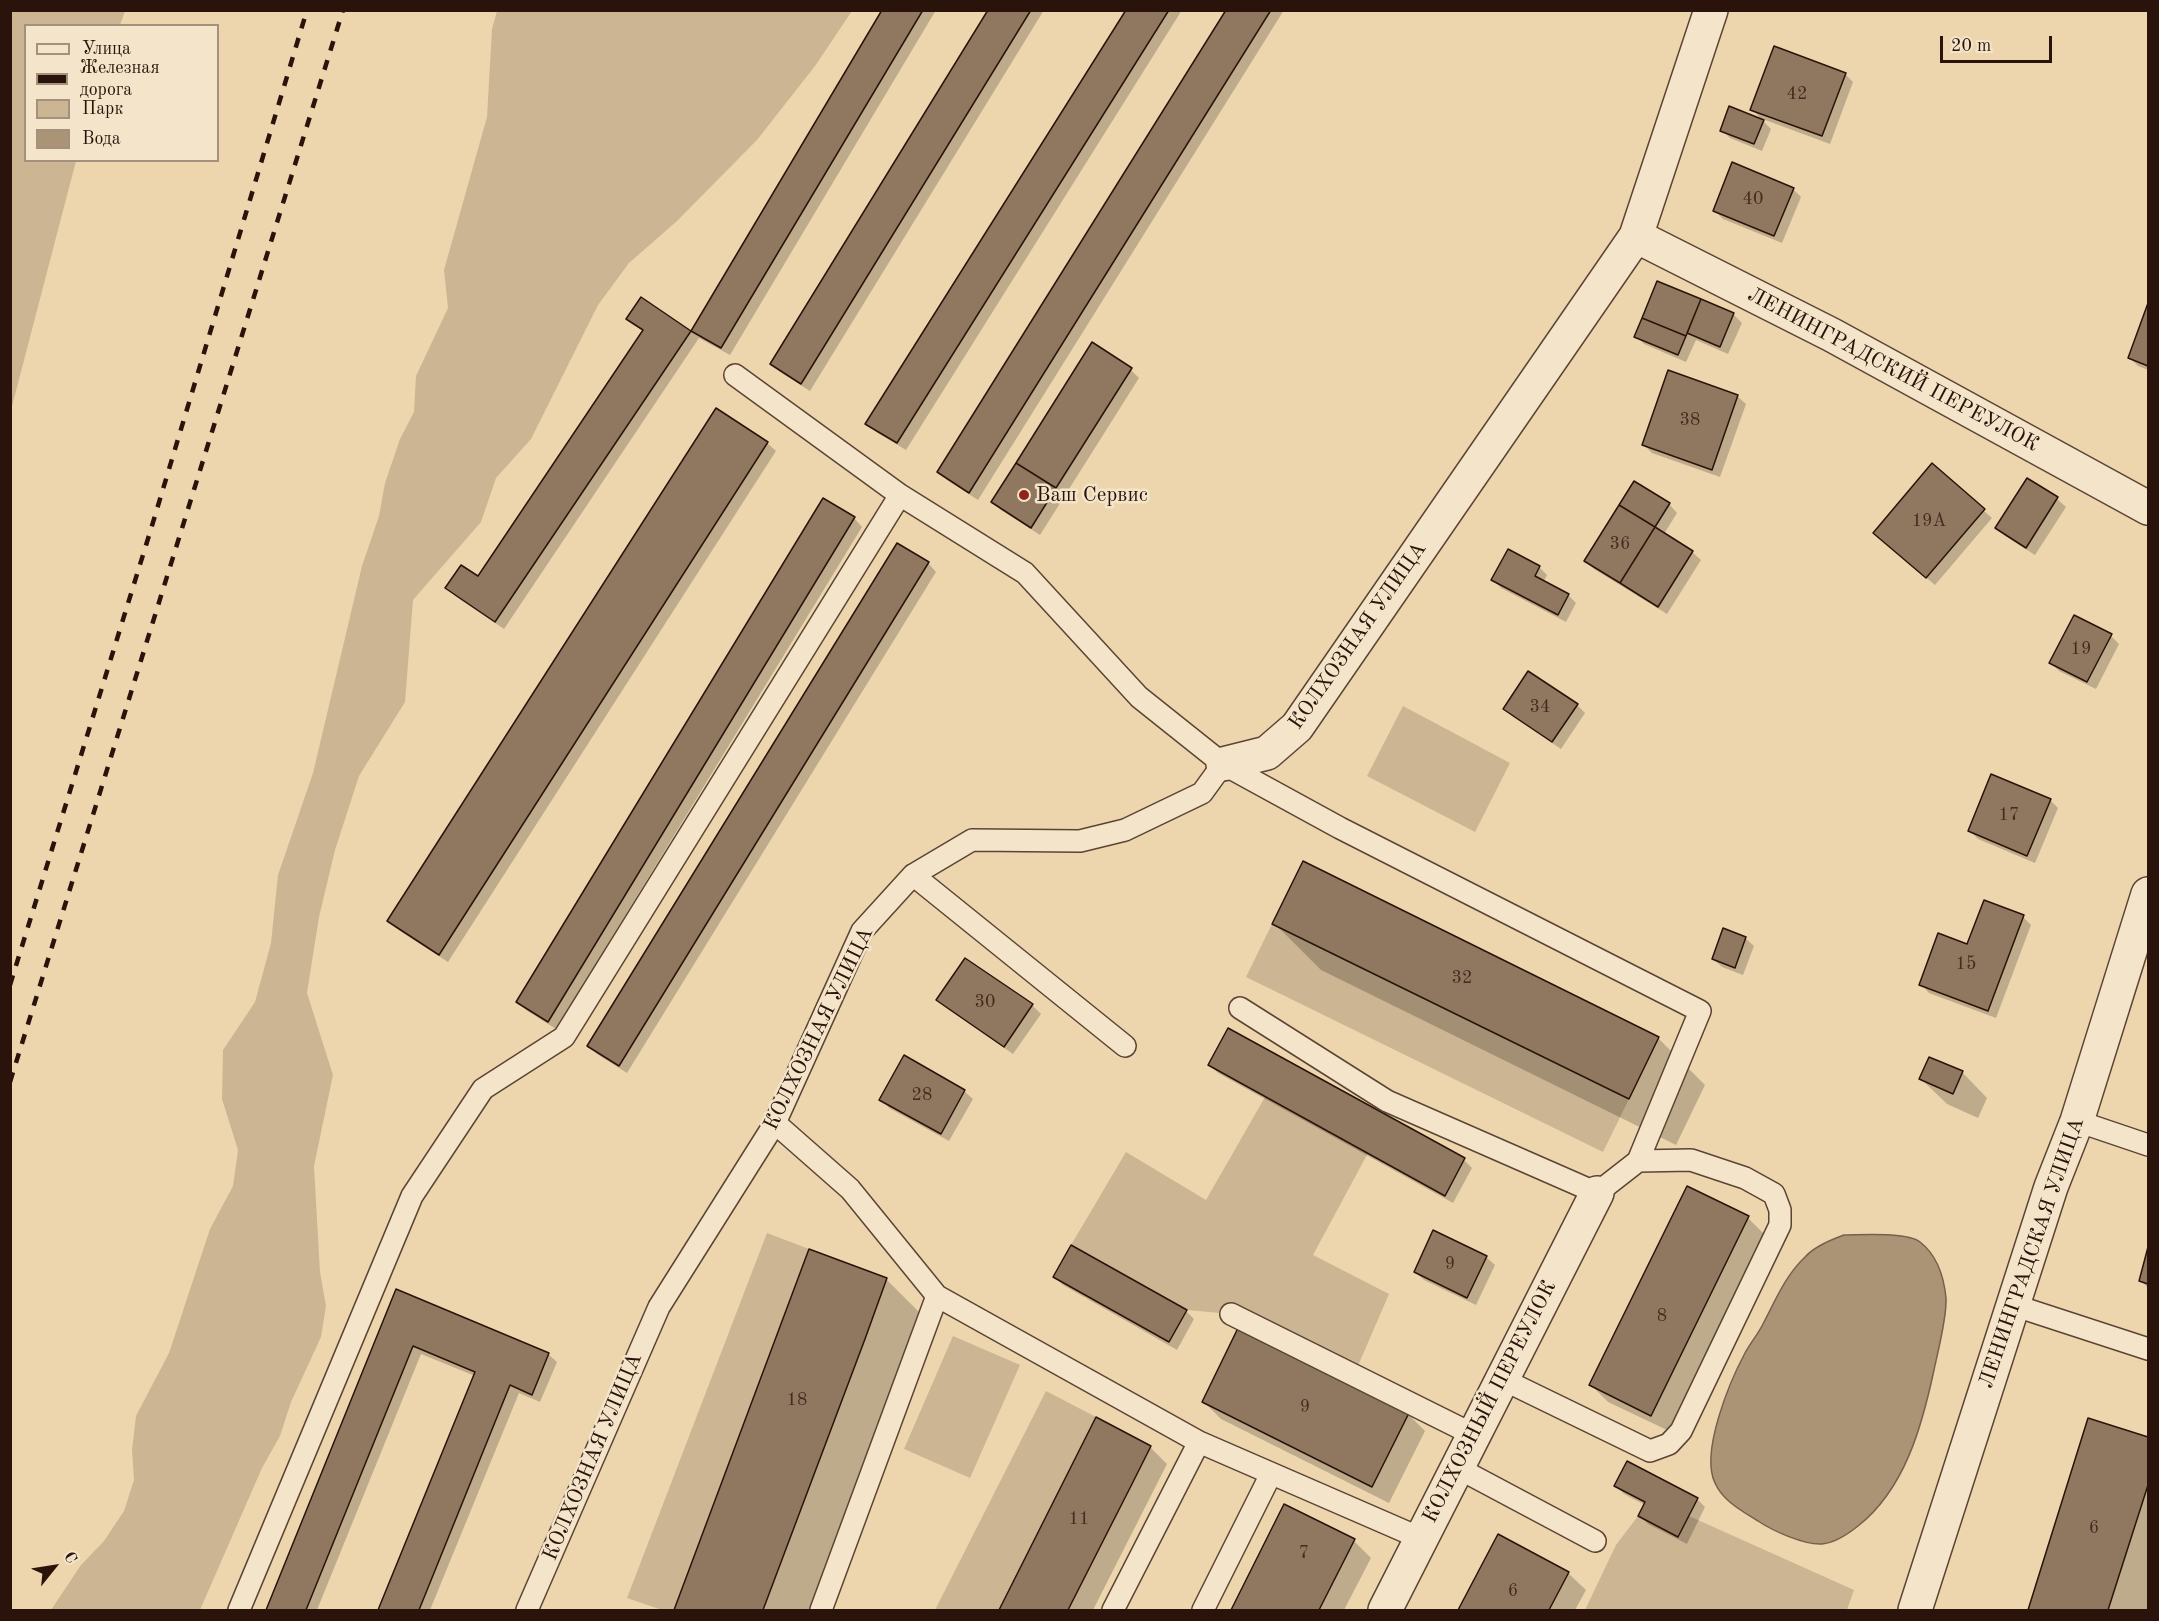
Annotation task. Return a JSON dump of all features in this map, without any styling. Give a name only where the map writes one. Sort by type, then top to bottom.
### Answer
[{"type":"street","name":"КОЛХОЗНАЯ УЛИЦА","points":[[1223,764],[1267,753],[1297,727],[1636,236],[1711,10]]},
{"type":"street","name":"ЛЕНИНГРАДСКИЙ ПЕРЕУЛОК","points":[[1636,236],[1832,335],[2148,508]]},
{"type":"street","name":"ЛЕНИНГРАДСКАЯ УЛИЦА","points":[[1915,1611],[2051,1187],[2077,1121],[2148,894]]},
{"type":"street","name":"КОЛХОЗНЫЙ ПЕРЕУЛОК","points":[[1385,1611],[1456,1467],[1597,1194]]},
{"type":"lane","points":[[735,375],[900,495],[1025,573],[1138,697],[1223,764],[1340,828],[1700,1011],[1638,1161],[1597,1194],[1387,1101],[1240,1008]]},
{"type":"lane","points":[[239,1611],[412,1196],[483,1089],[564,1037],[900,495]]},
{"type":"lane","name":"КОЛХОЗНАЯ УЛИЦА","points":[[527,1611],[659,1307],[775,1123],[862,932],[913,875],[972,840],[1080,841],[1125,830],[1202,793],[1223,764]]},
{"type":"lane","points":[[913,875],[1125,1046]]},
{"type":"lane","points":[[2077,1121],[2148,1145]]},
{"type":"lane","points":[[775,1123],[850,1190],[937,1296],[1199,1442],[1420,1538]]},
{"type":"lane","points":[[1502,1379],[1650,1451],[1668,1444],[1681,1431],[1780,1224],[1780,1210],[1774,1194],[1745,1178],[1691,1160],[1638,1161]]},
{"type":"lane","points":[[821,1611],[937,1296]]},
{"type":"lane","points":[[2013,1305],[2148,1349]]},
{"type":"lane","points":[[1232,1314],[1474,1435]]},
{"type":"lane","points":[[1113,1611],[1199,1442]]},
{"type":"lane","points":[[1456,1467],[1595,1541]]},
{"type":"lane","points":[[1203,1611],[1271,1474]]},
{"type":"green space","points":[[11,10],[125,11],[120,24],[24,24],[24,162],[76,162],[11,410]]},
{"type":"green space","points":[[497,11],[852,11],[815,66],[757,140],[677,221],[629,263],[598,305],[531,439],[496,478],[481,522],[413,600],[405,702],[359,776],[335,850],[319,917],[307,993],[333,1075],[314,1166],[320,1272],[326,1306],[321,1337],[291,1402],[280,1436],[262,1468],[200,1610],[51,1610],[81,1565],[104,1541],[124,1511],[134,1480],[132,1450],[136,1416],[169,1353],[210,1229],[233,1186],[238,1150],[222,1099],[223,1050],[255,1002],[271,943],[278,875],[313,773],[362,566],[379,516],[385,483],[400,439],[414,412],[416,376],[448,308],[444,270],[487,117],[492,29]]},
{"type":"green space","points":[[1403,706],[1510,763],[1475,832],[1367,776]]},
{"type":"green space","points":[[1272,924],[1629,1099],[1603,1152],[1246,977]]},
{"type":"green space","points":[[1265,1097],[1368,1153],[1313,1255],[1389,1294],[1354,1375],[1231,1314],[1187,1310],[1071,1245],[1126,1152],[1206,1200]]},
{"type":"green space","points":[[767,1233],[809,1249],[674,1610],[662,1610],[627,1598]]},
{"type":"green space","points":[[953,1336],[1020,1365],[970,1478],[904,1449]]},
{"type":"green space","points":[[1046,1391],[1096,1417],[999,1610],[935,1610]]},
{"type":"green space","points":[[1638,1516],[1678,1537],[1689,1516],[1854,1590],[1847,1610],[1585,1610],[1616,1545]]},
{"type":"water","points":[[1844,1235],[1895,1235],[1920,1242],[1931,1253],[1941,1275],[1946,1298],[1945,1315],[1924,1413],[1900,1475],[1874,1511],[1858,1526],[1836,1540],[1815,1544],[1789,1537],[1772,1529],[1728,1500],[1715,1483],[1711,1470],[1711,1454],[1719,1417],[1732,1381],[1745,1353],[1787,1279],[1809,1253]]},
{"type":"building","points":[[882,10],[923,10],[721,348],[691,331]]},
{"type":"building","points":[[988,10],[1031,10],[801,384],[770,364]]},
{"type":"building","points":[[1126,10],[1169,10],[897,443],[865,424]]},
{"type":"building","points":[[1226,10],[1271,10],[969,493],[937,472]]},
{"type":"building","points":[[1774,46],[1846,73],[1822,136],[1750,110]]},
{"type":"building","points":[[1729,106],[1764,120],[1754,144],[1720,131]]},
{"type":"building","points":[[1732,162],[1794,188],[1774,236],[1713,211]]},
{"type":"building","points":[[1657,281],[1701,299],[1686,336],[1642,318]]},
{"type":"building","points":[[641,297],[691,331],[495,622],[445,588],[461,565],[478,576],[643,330],[626,319]]},
{"type":"building","points":[[1701,299],[1734,313],[1720,347],[1687,333]]},
{"type":"building","points":[[2148,303],[2148,366],[2128,358]]},
{"type":"building","points":[[1642,318],[1686,336],[1678,355],[1634,337]]},
{"type":"building","points":[[1092,342],[1132,368],[1056,488],[1016,463]]},
{"type":"building","points":[[1668,370],[1738,395],[1712,470],[1642,445]]},
{"type":"building","points":[[716,408],[768,442],[439,955],[387,921]]},
{"type":"building","points":[[1016,463],[1056,488],[1031,528],[991,502]]},
{"type":"building","points":[[1932,463],[1985,509],[1926,578],[1873,533]]},
{"type":"building","points":[[2027,478],[2058,497],[2026,548],[1995,528]]},
{"type":"building","points":[[1634,481],[1670,503],[1655,527],[1619,505]]},
{"type":"building","points":[[823,498],[855,517],[548,1022],[516,1002]]},
{"type":"building","points":[[1619,505],[1655,527],[1620,583],[1584,561]]},
{"type":"building","points":[[1655,527],[1693,551],[1658,607],[1620,583]]},
{"type":"building","points":[[897,543],[929,562],[619,1066],[587,1046]]},
{"type":"building","points":[[1508,549],[1540,566],[1535,576],[1569,594],[1558,615],[1491,580]]},
{"type":"building","points":[[2074,615],[2112,634],[2087,682],[2049,663]]},
{"type":"building","points":[[1528,671],[1578,704],[1552,742],[1503,709]]},
{"type":"building","points":[[1991,774],[2051,799],[2027,856],[1968,831]]},
{"type":"building","points":[[1303,861],[1659,1037],[1629,1099],[1272,924]]},
{"type":"building","points":[[1984,900],[2024,915],[1988,1011],[1919,985],[1938,933],[1967,944]]},
{"type":"building","points":[[1723,928],[1746,937],[1735,968],[1712,959]]},
{"type":"building","points":[[965,958],[1033,1004],[1004,1047],[936,1000]]},
{"type":"building","points":[[1228,1028],[1465,1158],[1445,1196],[1208,1065]]},
{"type":"building","points":[[904,1055],[965,1090],[941,1134],[879,1100]]},
{"type":"building","points":[[1929,1057],[1963,1071],[1953,1094],[1919,1079]]},
{"type":"building","points":[[1687,1186],[1749,1216],[1651,1416],[1589,1385]]},
{"type":"building","points":[[1433,1230],[1487,1256],[1467,1298],[1414,1272]]},
{"type":"building","points":[[1071,1245],[1187,1310],[1169,1342],[1053,1277]]},
{"type":"building","points":[[2148,1247],[2148,1284],[2139,1281]]},
{"type":"building","points":[[809,1249],[887,1278],[865,1339],[763,1610],[674,1610]]},
{"type":"building","points":[[396,1289],[549,1353],[532,1395],[510,1385],[419,1610],[378,1610],[475,1372],[413,1346],[306,1610],[266,1610]]},
{"type":"building","points":[[1238,1328],[1409,1413],[1372,1487],[1202,1402]]},
{"type":"building","points":[[1096,1417],[1151,1446],[1133,1482],[1068,1610],[999,1610]]},
{"type":"building","points":[[2088,1418],[2148,1437],[2148,1485],[2108,1610],[2028,1610]]},
{"type":"building","points":[[1627,1461],[1698,1498],[1678,1537],[1638,1516],[1645,1502],[1614,1486]]},
{"type":"building","points":[[1284,1504],[1355,1539],[1319,1610],[1231,1610]]},
{"type":"building","points":[[1498,1534],[1569,1572],[1549,1610],[1458,1610]]},
{"type":"railway","points":[[10,985],[151,529],[307,10]]},
{"type":"railway","points":[[10,1082],[343,10]]},
{"type":"place","name":"Ваш Сервис","points":[[1024,495]]}]
